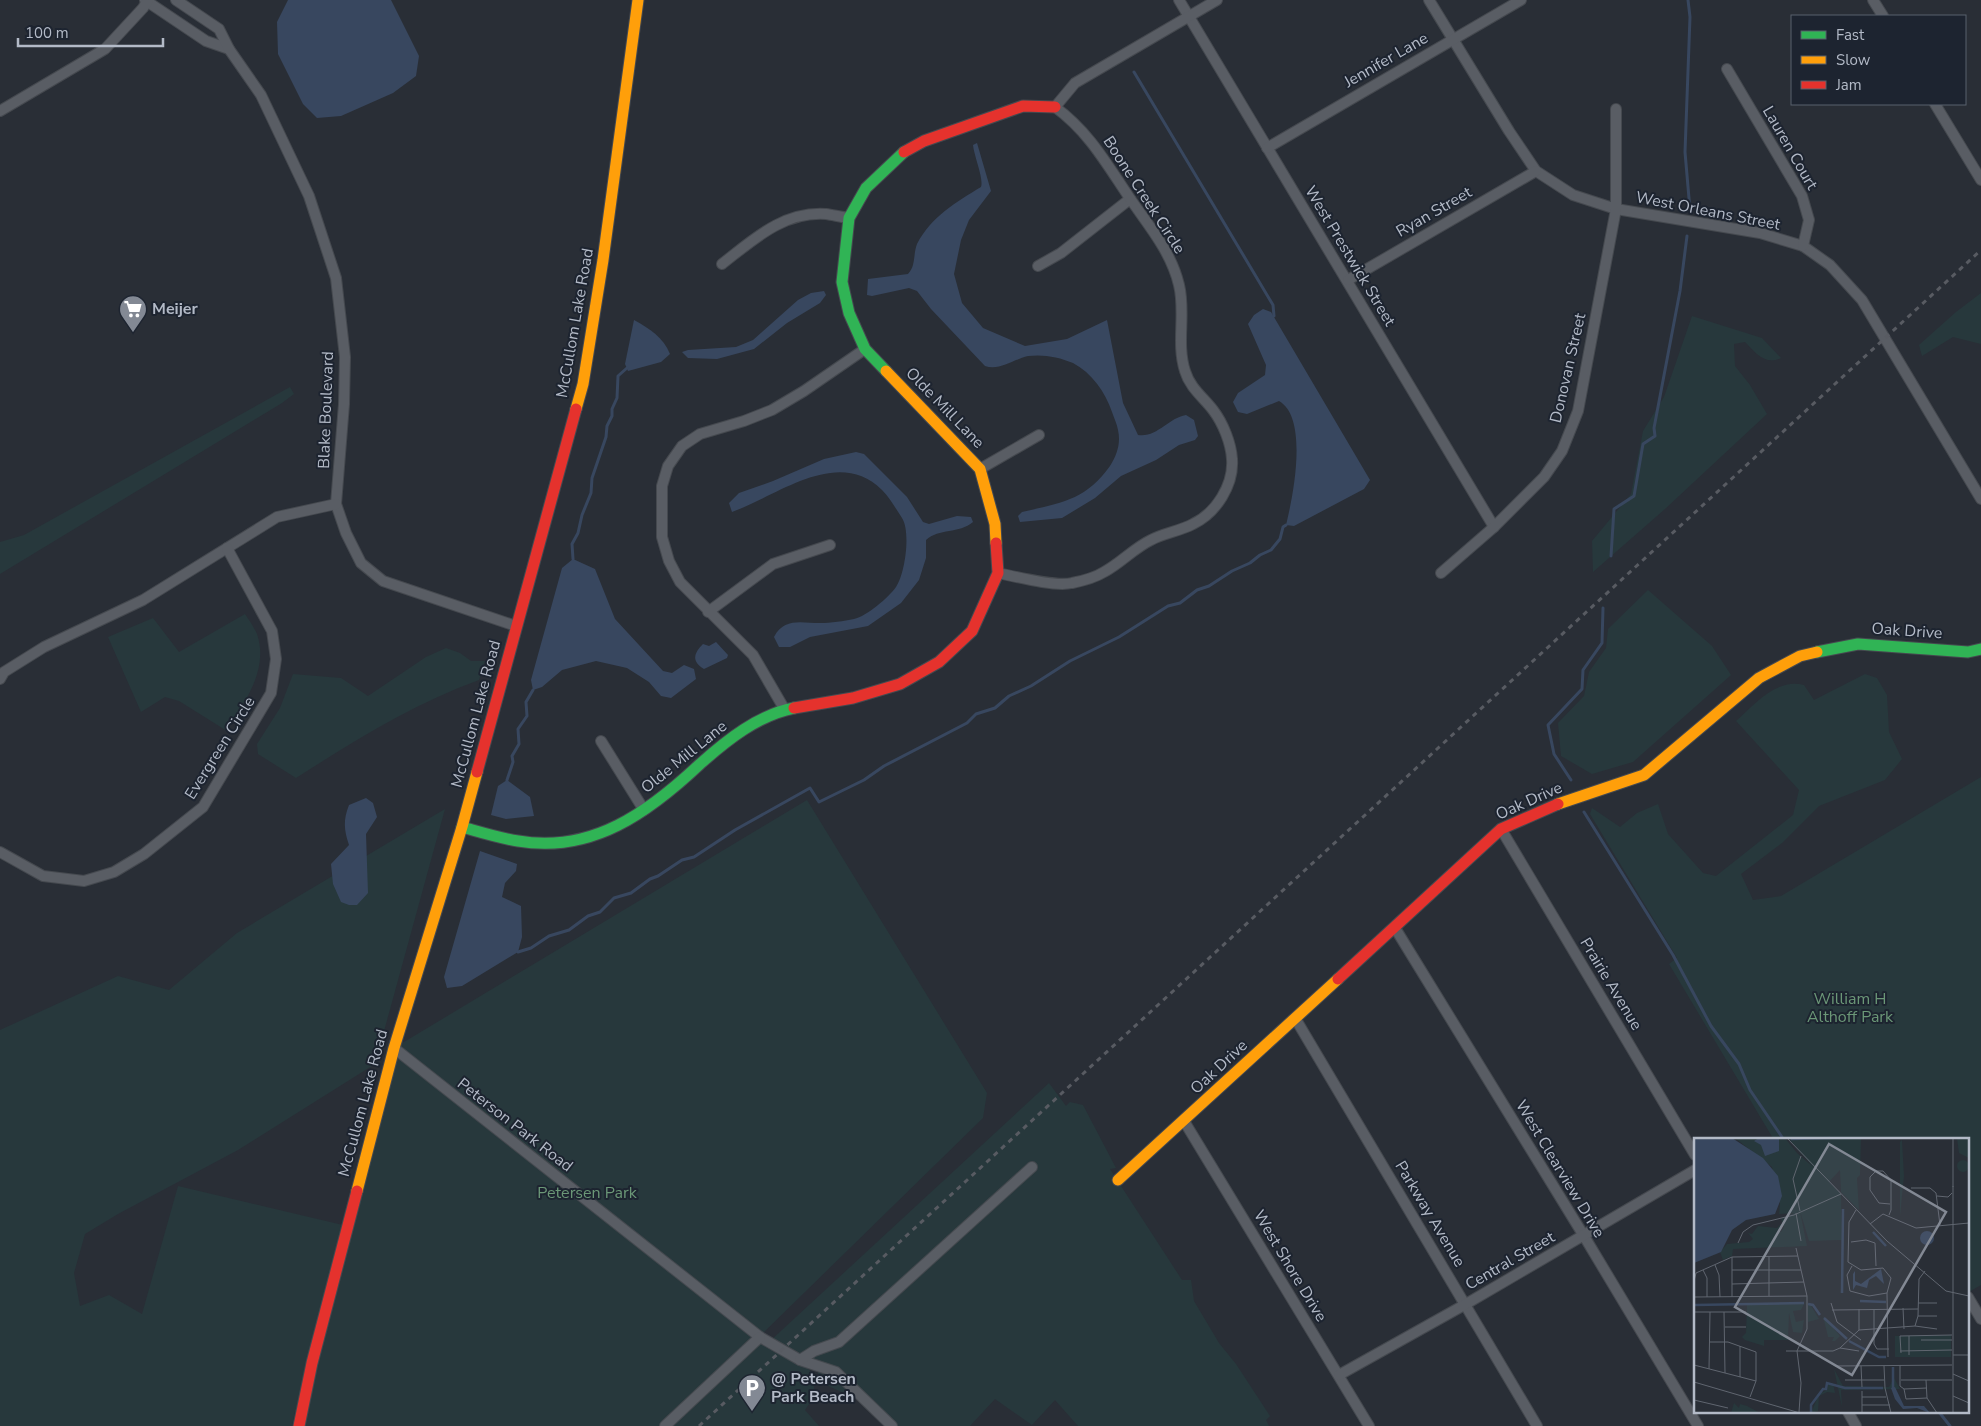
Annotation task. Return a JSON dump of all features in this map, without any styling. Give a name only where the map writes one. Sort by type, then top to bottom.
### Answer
[{"type":"street","points":[[0,111],[105,49],[143,8],[146,0],[206,41],[229,49]]},
{"type":"street","name":"Blake Boulevard","points":[[176,0],[219,29],[229,49],[260,94],[309,196],[336,278],[345,357],[344,404],[336,504],[346,533],[361,563],[383,582],[516,626]]},
{"type":"street","name":"McCullom Lake Road","points":[[300,1426],[312,1363],[394,1048],[462,827],[583,384],[603,260],[638,0]]},
{"type":"street","name":"West Prestwick Street","points":[[1179,0],[1494,527]]},
{"type":"street","points":[[1055,107],[1075,83],[1217,0]]},
{"type":"street","name":"West Orleans Street","points":[[1429,0],[1509,131],[1536,171],[1573,195],[1616,209],[1760,233],[1803,246],[1830,265],[1862,300],[1981,499]]},
{"type":"street","name":"Jennifer Lane","points":[[1268,148],[1521,0]]},
{"type":"street","points":[[1873,0],[1881,15]]},
{"type":"street","name":"Lauren Court","points":[[1727,69],[1802,196],[1809,220],[1803,246]]},
{"type":"street","points":[[1936,105],[1981,180]]},
{"type":"street","name":"Olde Mill Lane","points":[[462,827],[518,841],[544,843],[579,840],[610,830],[670,792],[726,740],[753,724],[784,710],[854,698],[900,684],[940,662],[972,630],[998,573],[995,524],[980,468],[865,348],[849,313],[842,282],[849,218],[866,188],[901,154],[924,141],[1023,106],[1055,107]]},
{"type":"street","name":"Boone Creek Circle","points":[[998,573],[1071,584],[1105,572],[1150,540],[1194,524],[1210,512],[1221,498],[1229,482],[1232,460],[1226,432],[1214,411],[1196,393],[1185,372],[1180,348],[1181,312],[1179,286],[1171,260],[1087,135],[1071,119],[1055,107]]},
{"type":"street","name":"Donovan Street","points":[[1442,574],[1494,527],[1544,477],[1562,451],[1578,411],[1616,209],[1616,109]]},
{"type":"street","name":"Ryan Street","points":[[1348,280],[1536,171]]},
{"type":"street","points":[[1038,266],[1061,253],[1130,199]]},
{"type":"street","points":[[722,264],[770,227],[796,216],[825,214],[849,218]]},
{"type":"street","points":[[784,710],[753,655],[680,582],[669,561],[662,537],[662,486],[668,466],[682,446],[700,434],[744,421],[772,410],[804,391],[865,348]]},
{"type":"street","points":[[980,468],[1040,435]]},
{"type":"street","points":[[0,679],[4,672],[44,647],[143,600],[277,517],[336,504]]},
{"type":"street","points":[[708,612],[773,564],[830,545]]},
{"type":"street","name":"Evergreen Circle","points":[[0,852],[43,876],[84,881],[114,872],[144,854],[203,807],[271,693],[276,659],[272,631],[227,548]]},
{"type":"street","name":"Oak Drive","points":[[1118,1180],[1501,829],[1564,801],[1644,775],[1759,678],[1800,656],[1858,644],[1968,652],[1981,649]]},
{"type":"street","points":[[601,742],[644,810]]},
{"type":"street","name":"Prairie Avenue","points":[[1501,829],[1694,1153]]},
{"type":"street","name":"West Clearview Drive","points":[[1395,928],[1698,1426]]},
{"type":"street","name":"Parkway Avenue","points":[[1295,1018],[1537,1426]]},
{"type":"street","name":"Peterson Park Road","points":[[394,1048],[760,1337],[800,1360],[836,1372],[892,1426]]},
{"type":"street","name":"West Shore Drive","points":[[1184,1121],[1369,1426]]},
{"type":"street","points":[[800,1360],[814,1351],[839,1342],[1032,1167]]},
{"type":"street","name":"Central Street","points":[[1338,1375],[1466,1304],[1694,1171]]},
{"type":"street","points":[[1968,1297],[1981,1319]]},
{"type":"street","points":[[665,1426],[760,1337]]},
{"type":"street","points":[[1849,1414],[1856,1426]]},
{"type":"green space","points":[[1981,293],[1981,344],[1953,337],[1922,356],[1919,345],[1956,312]]},
{"type":"green space","points":[[1692,316],[1762,338],[1781,358],[1775,360],[1765,359],[1745,342],[1734,344],[1735,366],[1750,385],[1767,414],[1665,509],[1593,572],[1592,541],[1631,494],[1643,431],[1664,397]]},
{"type":"green space","points":[[290,387],[294,394],[282,403],[0,574],[0,542],[24,535]]},
{"type":"green space","points":[[1648,590],[1712,646],[1731,675],[1633,762],[1592,774],[1561,756],[1558,723],[1584,696],[1589,672],[1606,648],[1608,629]]},
{"type":"green space","points":[[245,614],[257,634],[260,647],[258,673],[248,697],[227,731],[179,701],[165,697],[141,712],[108,637],[153,618],[179,652]]},
{"type":"green space","points":[[446,648],[460,653],[471,661],[485,661],[479,680],[407,712],[362,737],[296,778],[258,754],[257,744],[280,708],[293,674],[341,678],[368,696],[426,657]]},
{"type":"green space","name":"William H Althoff Park","points":[[1865,674],[1877,678],[1887,695],[1889,732],[1902,759],[1885,780],[1819,806],[1782,843],[1741,874],[1753,900],[1781,896],[1981,777],[1981,1285],[1968,1292],[1968,1138],[1773,1138],[1669,964],[1677,958],[1590,814],[1592,808],[1620,827],[1637,813],[1658,804],[1668,834],[1703,873],[1716,876],[1793,815],[1799,790],[1736,721],[1758,700],[1784,685],[1804,685],[1814,700]]},
{"type":"green space","name":"Petersen Park","points":[[807,800],[987,1093],[983,1118],[760,1336],[769,1342],[1049,1083],[1066,1106],[1070,1102],[1083,1105],[1116,1168],[1110,1169],[1182,1280],[1191,1280],[1194,1301],[1219,1343],[1236,1364],[1270,1416],[1266,1420],[1269,1426],[1078,1426],[1055,1400],[1032,1425],[995,1399],[970,1426],[892,1426],[858,1394],[852,1397],[820,1382],[816,1365],[801,1361],[812,1373],[815,1395],[805,1410],[819,1426],[300,1426],[302,1412],[295,1411],[292,1426],[0,1426],[0,1030],[118,976],[169,990],[237,933],[445,809],[375,1064],[238,1150],[118,1214],[85,1234],[74,1273],[80,1306],[109,1295],[142,1314],[178,1186],[347,1226],[394,1048]]},
{"type":"water","points":[[288,0],[391,0],[419,56],[416,76],[393,93],[341,116],[317,118],[303,104],[278,54],[277,22]]},
{"type":"water","points":[[977,143],[991,191],[969,220],[961,240],[954,274],[962,303],[983,328],[1025,346],[1067,339],[1107,320],[1123,403],[1138,435],[1151,434],[1186,415],[1194,420],[1198,436],[1195,440],[1179,445],[1156,460],[1121,476],[1095,498],[1062,518],[1020,522],[1018,516],[1022,512],[1049,506],[1082,493],[1092,486],[1110,466],[1119,444],[1118,428],[1106,397],[1092,378],[1073,363],[1045,356],[1023,357],[996,367],[985,366],[931,309],[917,291],[909,288],[872,296],[867,295],[868,279],[908,274],[911,271],[917,244],[929,226],[953,205],[981,187],[982,183],[973,145]]},
{"type":"water","points":[[824,291],[826,295],[820,303],[787,323],[754,349],[717,359],[688,358],[682,352],[736,347],[753,340],[798,300],[811,293]]},
{"type":"water","points":[[1263,309],[1271,312],[1370,480],[1364,489],[1294,526],[1286,525],[1295,478],[1296,459],[1294,424],[1288,410],[1279,401],[1247,414],[1238,412],[1233,402],[1238,393],[1265,375],[1266,365],[1248,324],[1254,315]]},
{"type":"water","points":[[634,320],[655,334],[664,343],[670,354],[661,362],[628,371],[625,364]]},
{"type":"water","points":[[856,452],[864,454],[907,497],[923,522],[929,524],[957,516],[971,517],[973,522],[962,528],[931,536],[926,540],[926,558],[919,580],[901,603],[868,626],[810,637],[790,647],[779,647],[774,637],[783,626],[794,622],[829,623],[854,619],[877,606],[888,596],[896,587],[902,573],[906,553],[905,524],[888,496],[882,490],[865,478],[846,473],[827,473],[807,478],[732,512],[729,503],[739,493],[824,459]]},
{"type":"water","points":[[573,559],[595,569],[615,619],[663,671],[672,673],[684,665],[694,669],[696,679],[671,698],[661,696],[649,682],[627,668],[596,661],[562,670],[542,687],[533,690],[531,680],[562,568]]},
{"type":"water","points":[[716,642],[728,655],[727,658],[704,669],[697,663],[696,654],[703,644],[709,646]]},
{"type":"water","points":[[507,780],[530,797],[534,816],[506,819],[491,815],[498,786]]},
{"type":"water","points":[[366,798],[373,803],[377,817],[366,834],[368,893],[357,905],[349,905],[341,902],[333,884],[331,864],[349,845],[345,825],[349,805]]},
{"type":"water","points":[[480,851],[517,864],[516,871],[505,883],[502,897],[521,906],[522,937],[518,952],[462,986],[447,988],[444,977]]},
{"type":"waterway","points":[[1688,0],[1690,17],[1685,152],[1690,210]]},
{"type":"waterway","points":[[1134,72],[1273,305],[1274,316]]},
{"type":"waterway","points":[[1611,556],[1614,509],[1634,496],[1643,444],[1655,436],[1654,428],[1680,291],[1687,236]]},
{"type":"waterway","points":[[573,559],[572,544],[578,533],[582,515],[591,493],[592,478],[617,398],[618,376],[627,368]]},
{"type":"waterway","points":[[518,952],[531,948],[549,936],[569,930],[588,916],[600,912],[614,898],[631,893],[682,860],[694,857],[735,830],[810,788],[819,802],[864,780],[884,766],[967,723],[976,714],[995,708],[1009,696],[1031,686],[1070,661],[1119,637],[1168,606],[1180,603],[1197,590],[1209,586],[1271,550],[1280,539],[1283,527],[1286,525]]},
{"type":"waterway","points":[[1571,780],[1554,754],[1548,725],[1582,689],[1583,670],[1602,643],[1603,608]]},
{"type":"waterway","points":[[507,780],[513,762],[512,756],[519,744],[518,729],[527,716],[526,702],[533,690]]},
{"type":"waterway","points":[[1584,812],[1673,955],[1711,1026],[1739,1064],[1750,1090],[1783,1138]]},
{"type":"waterway","points":[[1941,1414],[1950,1426]]},
{"type":"railway","points":[[699,1426],[1981,250]]},
{"type":"traffic: fast","points":[[886,371],[865,349],[849,313],[842,282],[849,218],[866,188],[904,152]]},
{"type":"traffic: fast","points":[[1817,652],[1858,644],[1968,652],[1981,649]]},
{"type":"traffic: fast","points":[[462,827],[511,840],[545,843],[570,841],[595,835],[640,813],[681,782],[721,746],[756,722],[781,711],[794,708]]},
{"type":"traffic: slow","points":[[576,409],[583,384],[603,260],[638,0]]},
{"type":"traffic: slow","points":[[886,371],[980,469],[995,524],[996,543]]},
{"type":"traffic: slow","points":[[1558,804],[1644,775],[1759,678],[1800,656],[1817,652]]},
{"type":"traffic: slow","points":[[357,1191],[394,1048],[477,772]]},
{"type":"traffic: slow","points":[[1118,1180],[1338,979]]},
{"type":"traffic: jam","points":[[904,152],[924,141],[1023,106],[1055,107]]},
{"type":"traffic: jam","points":[[477,772],[576,409]]},
{"type":"traffic: jam","points":[[794,708],[853,698],[900,684],[939,662],[972,631],[998,573],[996,543]]},
{"type":"traffic: jam","points":[[1338,979],[1501,829],[1558,804]]},
{"type":"traffic: jam","points":[[299,1426],[312,1363],[357,1191]]},
{"type":"place","name":"Meijer","points":[[133,333]]},
{"type":"place","name":"@ Petersen Park Beach","points":[[752,1412]]}]
